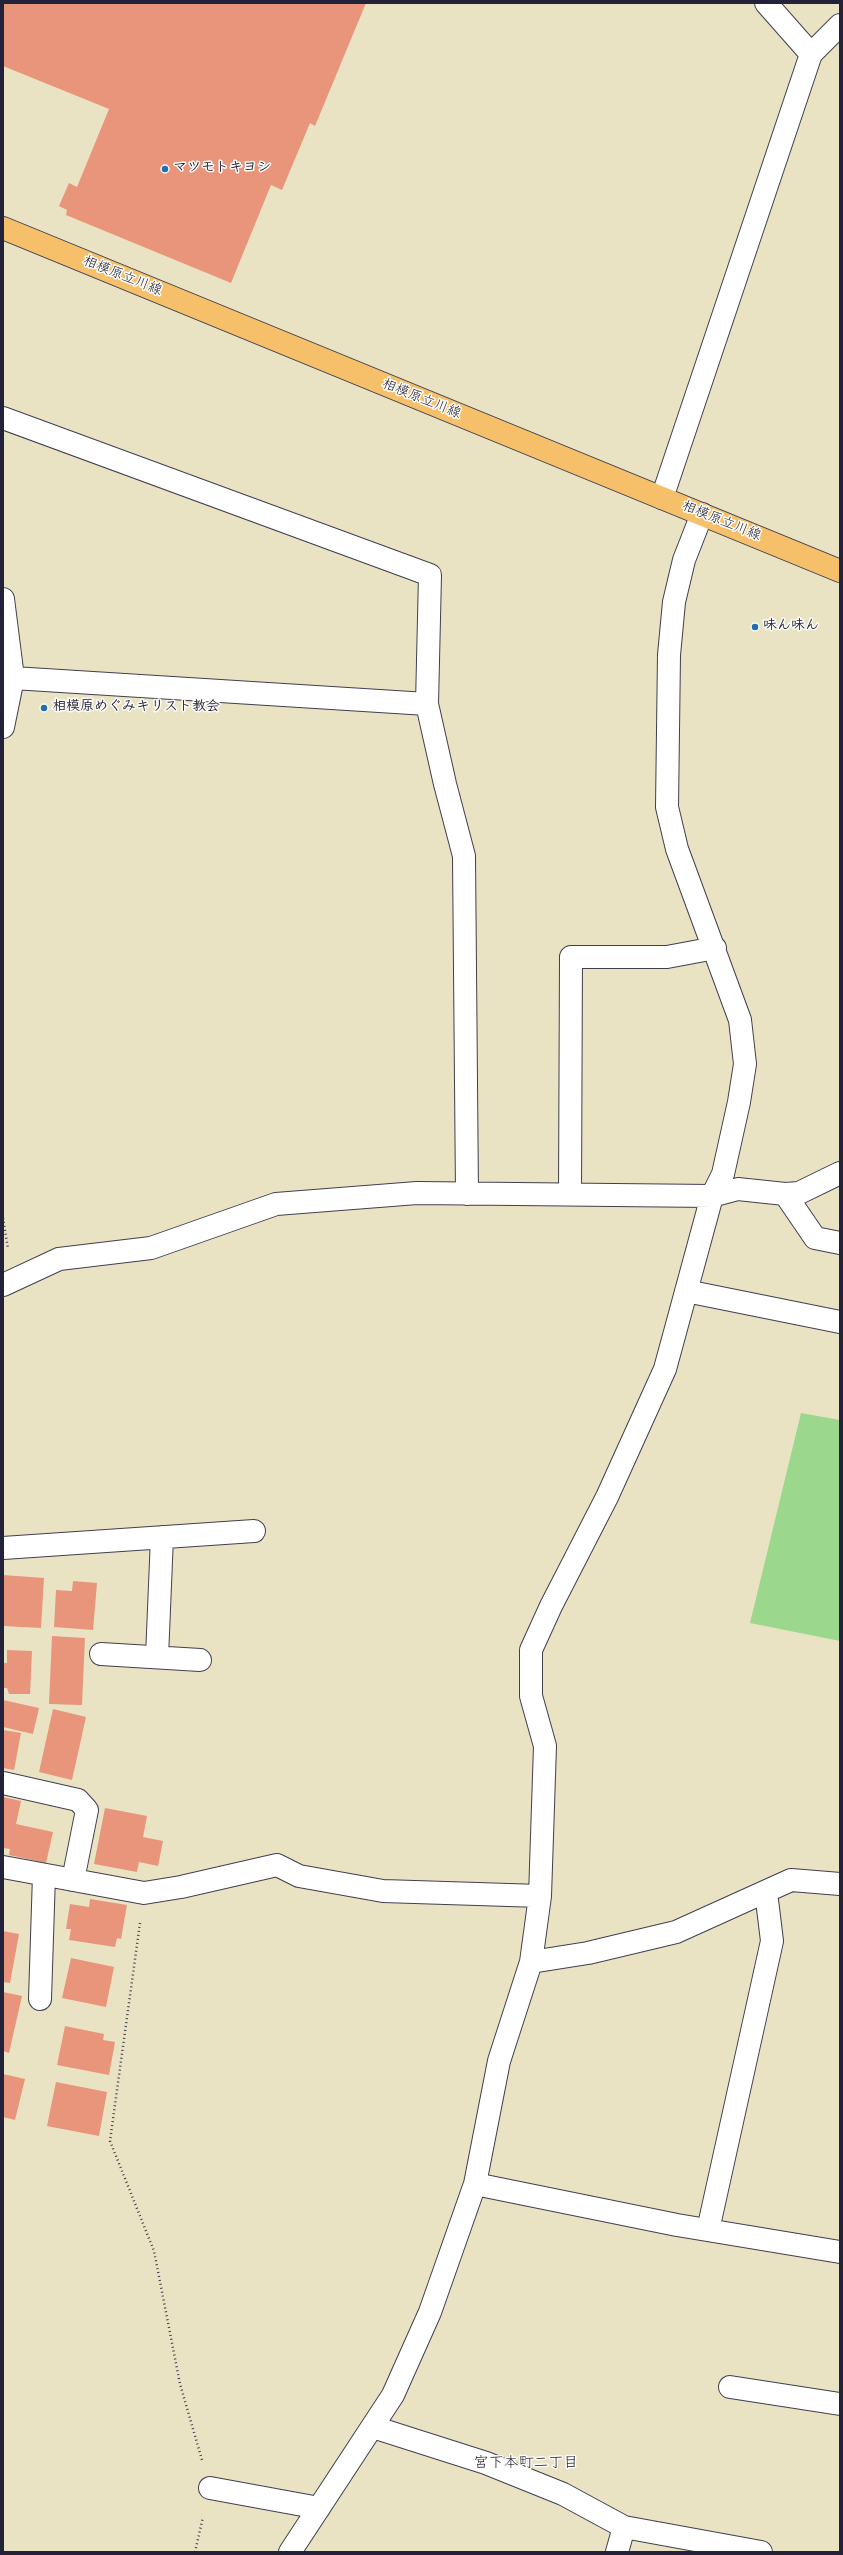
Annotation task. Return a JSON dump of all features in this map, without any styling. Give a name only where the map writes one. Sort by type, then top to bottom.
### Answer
[{"type":"main road","name":"相模原立川線","points":[[3,228],[840,571]]},
{"type":"street","points":[[766,3],[811,54]]},
{"type":"street","points":[[662,498],[811,54],[840,25]]},
{"type":"street","points":[[3,418],[430,575],[427,704],[445,784],[464,856],[467,1194]]},
{"type":"street","points":[[290,2552],[393,2395],[430,2312],[475,2184],[499,2060],[531,1962],[540,1896],[545,1746],[532,1696],[531,1650],[551,1606],[607,1497],[665,1369],[712,1196],[723,1174],[745,1064],[740,1020],[715,948],[677,849],[667,807],[669,655],[674,602],[684,560],[702,514]]},
{"type":"street","points":[[3,599],[13,678],[3,727]]},
{"type":"street","points":[[13,678],[427,704]]},
{"type":"street","points":[[570,1194],[571,957],[667,957],[715,948]]},
{"type":"street","points":[[3,1285],[59,1260],[151,1248],[276,1204],[417,1194],[712,1196],[738,1189],[785,1194],[799,1193],[840,1174]]},
{"type":"street","points":[[785,1194],[815,1238],[840,1243]]},
{"type":"street","points":[[686,1291],[840,1322]]},
{"type":"street","points":[[3,1548],[254,1531]]},
{"type":"street","points":[[157,1657],[162,1537]]},
{"type":"street","points":[[101,1654],[200,1660]]},
{"type":"street","points":[[3,1783],[78,1800],[88,1810],[73,1880]]},
{"type":"street","points":[[3,1866],[44,1875],[144,1892],[181,1887],[277,1865],[299,1876],[383,1891],[540,1896]]},
{"type":"street","points":[[40,1999],[44,1875]]},
{"type":"street","points":[[531,1962],[588,1953],[676,1932],[791,1880],[840,1884]]},
{"type":"street","points":[[708,2230],[772,1941],[766,1892]]},
{"type":"street","points":[[475,2184],[708,2230],[840,2252]]},
{"type":"street","points":[[730,2387],[840,2404]]},
{"type":"street","points":[[373,2426],[486,2463],[563,2494],[624,2527],[761,2552]]},
{"type":"street","points":[[210,2488],[319,2508]]},
{"type":"street","points":[[616,2552],[624,2527]]},
{"type":"path","points":[[144,1892],[110,2142],[154,2251],[180,2384],[210,2488],[195,2552]]},
{"type":"green space","points":[[801,1413],[840,1420],[840,1641],[750,1623]]},
{"type":"building","points":[[3,3],[366,3],[315,126],[310,123],[282,190],[271,185],[231,283],[66,215],[67,210],[59,206],[69,183],[77,187],[109,109],[3,66]]},
{"type":"building","points":[[3,1575],[44,1578],[41,1628],[3,1626]]},
{"type":"building","points":[[73,1581],[97,1583],[93,1630],[54,1627],[56,1590],[72,1591]]},
{"type":"building","points":[[52,1636],[85,1638],[82,1705],[49,1704]]},
{"type":"building","points":[[7,1650],[32,1651],[30,1694],[9,1694],[7,1688],[3,1688],[3,1663],[7,1663]]},
{"type":"building","points":[[3,1700],[39,1708],[33,1734],[3,1727]]},
{"type":"building","points":[[53,1709],[86,1717],[72,1780],[39,1772]]},
{"type":"building","points":[[3,1730],[21,1733],[14,1770],[3,1768]]},
{"type":"building","points":[[3,1797],[21,1801],[16,1824],[53,1832],[46,1863],[9,1855],[10,1849],[3,1848]]},
{"type":"building","points":[[105,1808],[147,1816],[143,1837],[163,1841],[158,1866],[139,1862],[137,1872],[94,1864]]},
{"type":"building","points":[[90,1899],[127,1905],[121,1939],[117,1938],[115,1947],[69,1940],[71,1929],[66,1929],[70,1904],[89,1907]]},
{"type":"building","points":[[3,1931],[19,1934],[10,1983],[3,1982]]},
{"type":"building","points":[[71,1958],[114,1967],[106,2007],[62,1998]]},
{"type":"building","points":[[3,1992],[22,1996],[9,2053],[3,2051]]},
{"type":"building","points":[[65,2026],[104,2034],[103,2040],[115,2042],[109,2075],[57,2065]]},
{"type":"building","points":[[3,2074],[25,2079],[15,2120],[3,2117]]},
{"type":"building","points":[[56,2082],[107,2092],[99,2136],[47,2126]]},
{"type":"place","name":"マツモトキヨシ","points":[[165,169]]},
{"type":"place","name":"味ん味ん","points":[[755,627]]},
{"type":"place","name":"相模原めぐみキリスト教会","points":[[44,708]]},
{"type":"district","name":"宮下本町二丁目","points":[[526,2464]]}]
